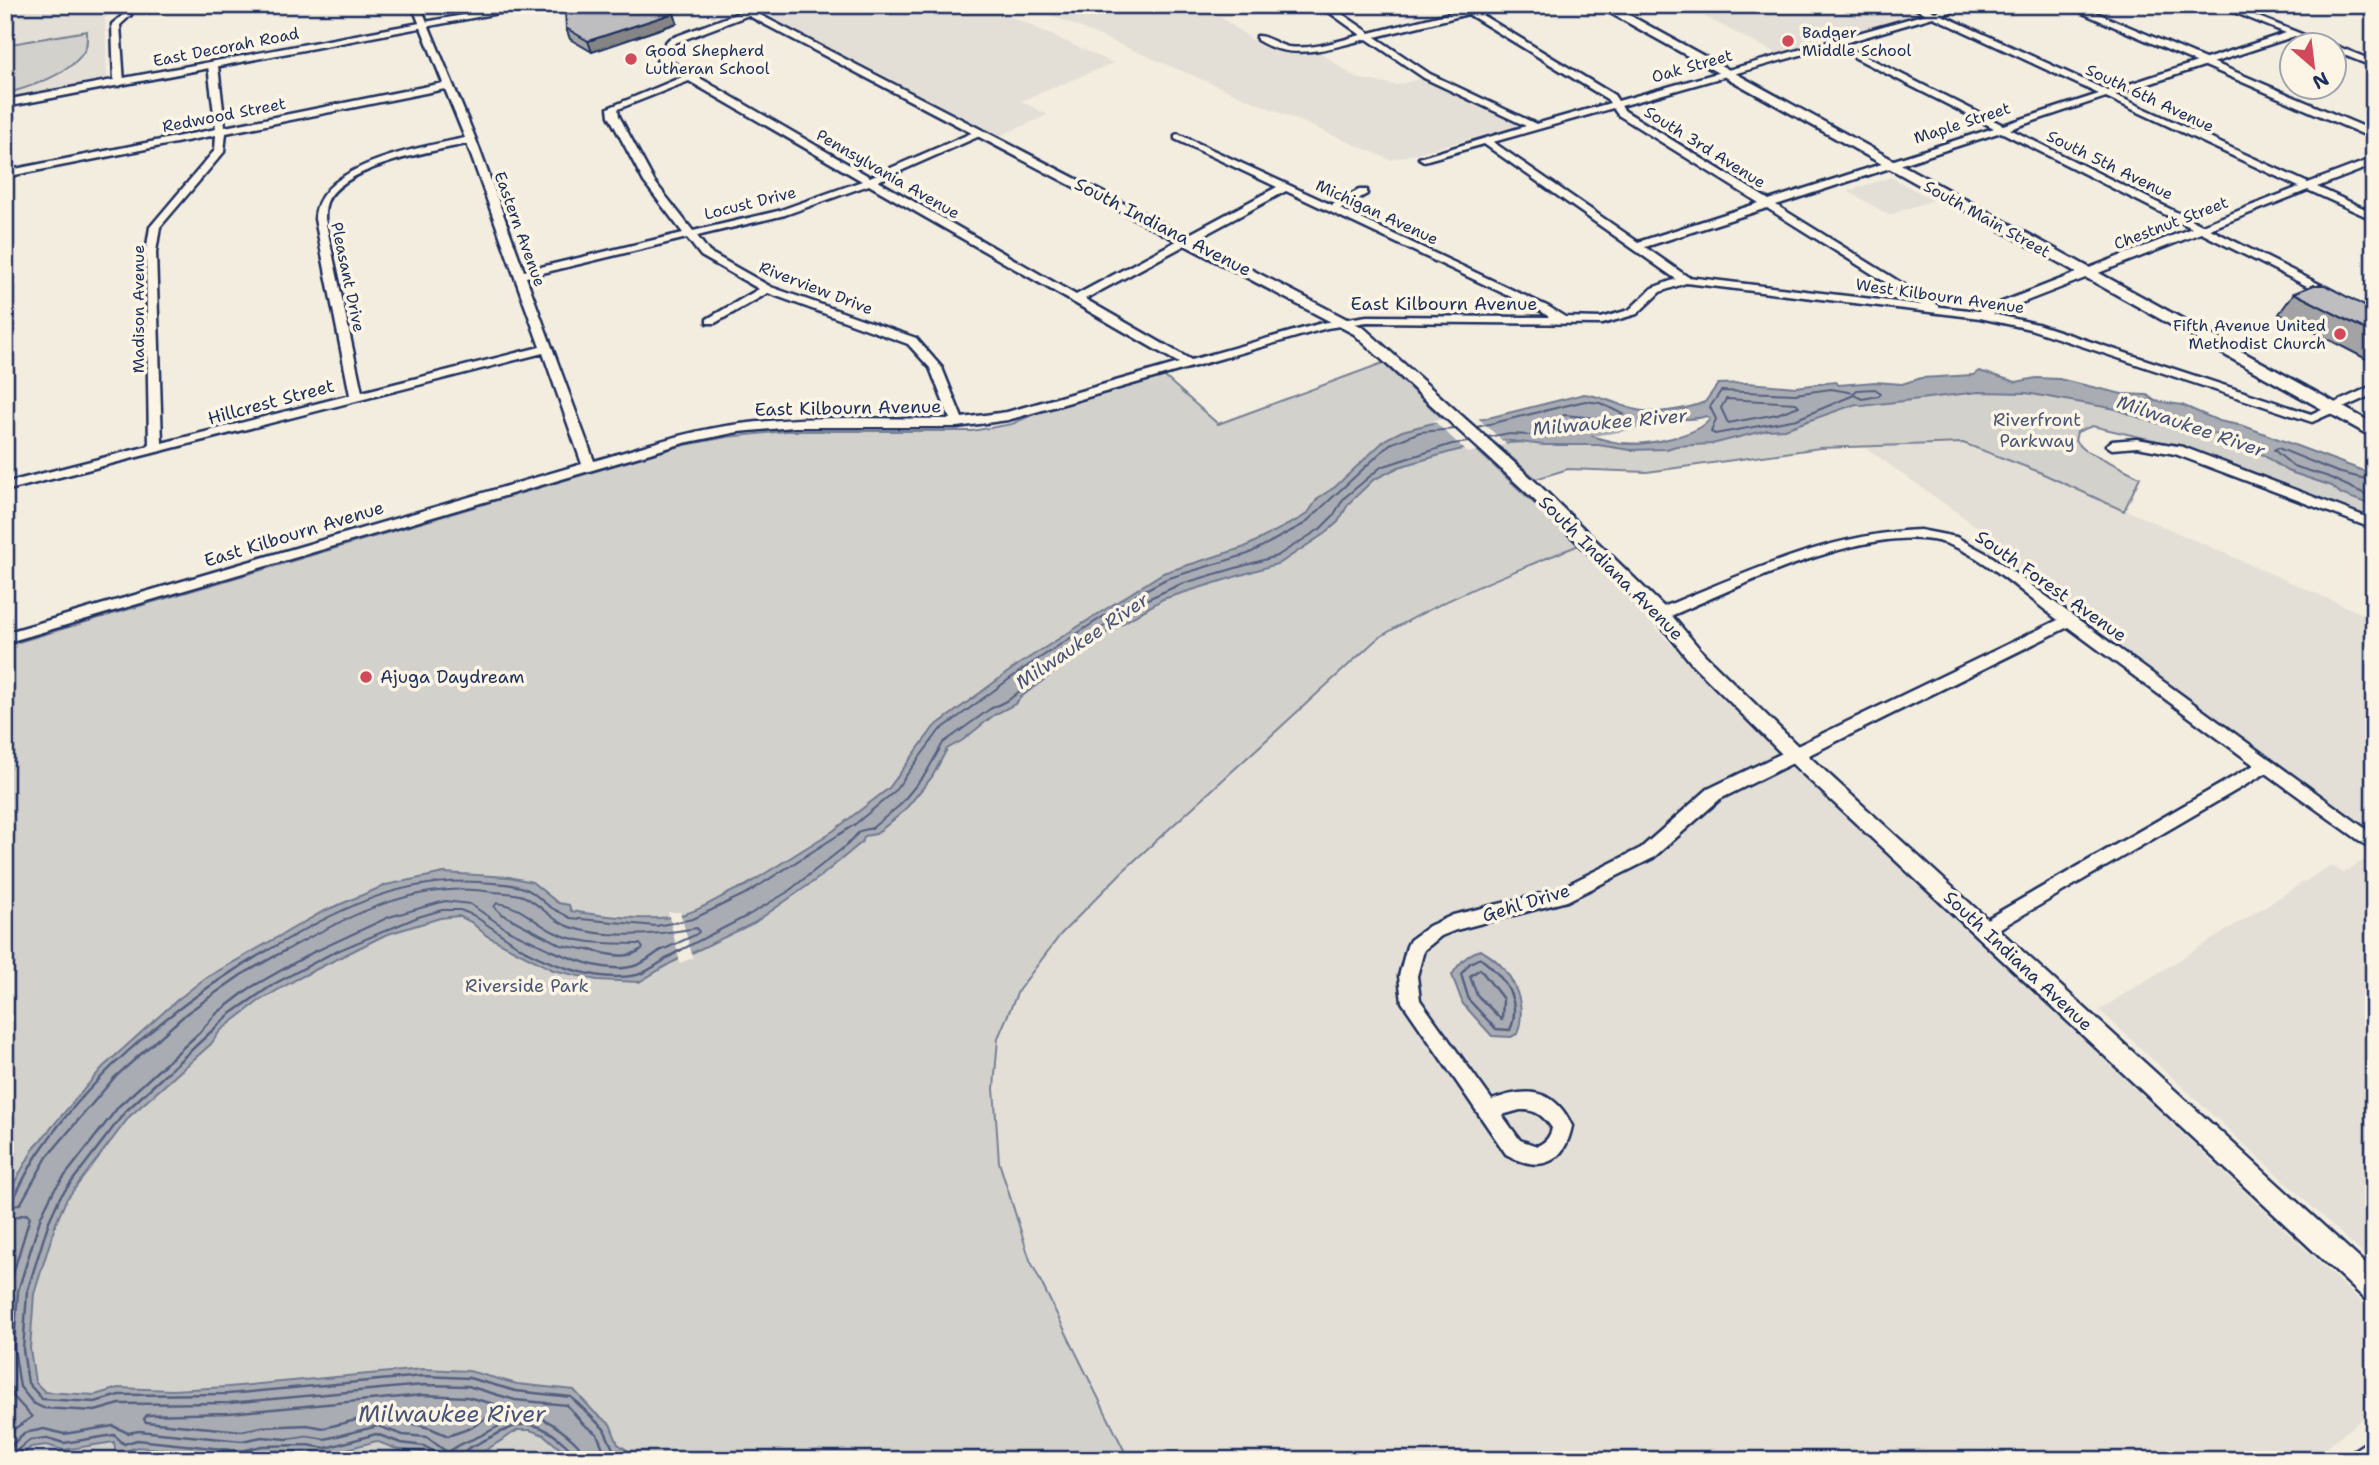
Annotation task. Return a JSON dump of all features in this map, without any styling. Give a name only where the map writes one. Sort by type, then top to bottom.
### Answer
[{"type":"main road","name":"South Main Street","points":[[1602,5],[2374,432]]},
{"type":"street","name":"Eastern Avenue","points":[[416,5],[471,140],[589,465]]},
{"type":"street","name":"East Decorah Road","points":[[5,104],[535,5]]},
{"type":"street","name":"South Indiana Avenue","points":[[733,5],[1189,240],[1359,331],[1495,454],[1661,614],[1698,659],[1795,755],[2374,1290]]},
{"type":"street","points":[[1323,5],[1450,89],[1537,128]]},
{"type":"street","points":[[1261,38],[1272,47],[1292,51],[1315,49],[1465,8],[1493,5]]},
{"type":"street","name":"South 6th Avenue","points":[[1913,5],[2374,217]]},
{"type":"street","name":"Oak Street","points":[[1424,159],[1968,5]]},
{"type":"street","points":[[2069,5],[2374,135]]},
{"type":"street","points":[[2220,5],[2293,32]]},
{"type":"street","points":[[2238,5],[2290,26],[2295,32]]},
{"type":"street","name":"South 3rd Avenue","points":[[1465,8],[1611,97],[1621,113],[1939,310]]},
{"type":"street","name":"Pennsylvania Avenue","points":[[746,13],[691,32],[666,46],[662,60],[868,182],[1189,363]]},
{"type":"street","points":[[119,83],[116,24],[127,15]]},
{"type":"street","name":"Maple Street","points":[[1638,246],[2278,39]]},
{"type":"street","name":"South 5th Avenue","points":[[1833,43],[2338,297]]},
{"type":"street","points":[[2348,54],[2374,64]]},
{"type":"street","name":"Madison Avenue","points":[[156,450],[151,252],[155,227],[220,150],[221,132],[213,66]]},
{"type":"street","name":"Riverview Drive","points":[[689,78],[609,107],[649,182],[705,254],[767,289],[912,341],[930,357],[941,374],[957,423]]},
{"type":"street","name":"Redwood Street","points":[[5,174],[449,85]]},
{"type":"street","name":"Locust Drive","points":[[520,275],[781,212],[868,182],[979,133]]},
{"type":"street","name":"Michigan Avenue","points":[[1178,137],[1334,208],[1545,309],[1561,320]]},
{"type":"street","name":"Pleasant Drive","points":[[357,397],[320,219],[322,202],[339,185],[372,166],[413,152],[471,140]]},
{"type":"street","points":[[1486,141],[1685,280]]},
{"type":"street","name":"Chestnut Street","points":[[1980,315],[2374,161]]},
{"type":"street","points":[[1077,299],[1286,187]]},
{"type":"street","points":[[1334,208],[1363,192]]},
{"type":"street","name":"West Kilbourn Avenue","points":[[1656,290],[1685,280],[1980,315],[2033,326],[2312,418],[2374,389]]},
{"type":"street","points":[[711,321],[767,289]]},
{"type":"street","name":"East Kilbourn Avenue","points":[[5,638],[682,439],[738,428],[794,423],[957,423],[1008,415],[1345,322],[1367,319],[1602,321],[1633,312],[1656,290]]},
{"type":"street","name":"Hillcrest Street","points":[[5,488],[546,349]]},
{"type":"street","points":[[2112,445],[2137,443],[2178,450],[2374,525]]},
{"type":"street","name":"South Forest Avenue","points":[[1661,614],[1818,552],[1889,536],[1922,534],[1950,540],[1974,551],[2374,844]]},
{"type":"street","name":"Gehl Drive","points":[[1487,1112],[1411,1002],[1408,976],[1416,946],[1435,931],[1453,923],[1561,896],[1647,853],[1714,794],[2068,621]]},
{"type":"street","points":[[1984,929],[2267,765]]},
{"type":"street","points":[[2359,1460],[2374,1448]]},
{"type":"shaded area","points":[[5,5],[111,5],[112,12],[105,18],[107,79],[5,100]]},
{"type":"shaded area","points":[[744,5],[986,5],[1113,63],[1021,101],[1048,115],[999,136]]},
{"type":"shaded area","points":[[1027,5],[1204,5],[1262,47],[1296,52],[1314,48],[1356,78],[1396,85],[1423,78],[1520,125],[1391,160]]},
{"type":"shaded area","name":"Badger Middle School","points":[[1682,5],[1906,5],[1921,13],[1777,54]]},
{"type":"shaded area","points":[[1891,177],[1933,200],[1889,215],[1848,191]]},
{"type":"shaded area","points":[[1963,443],[2037,471],[2374,619],[2374,835],[1973,540],[1986,533],[1863,446]]},
{"type":"shaded area","points":[[1579,545],[1723,700],[2374,1314],[2374,1409],[2312,1460],[1129,1460],[1030,1260],[999,1162],[994,1088],[998,1038],[1018,991],[1061,934],[1122,872],[1378,638],[1422,612],[1460,594]]},
{"type":"shaded area","points":[[2374,854],[2374,1264],[2099,1010],[2331,865],[2343,873]]},
{"type":"green space","points":[[87,31],[85,51],[68,68],[37,84],[5,94],[5,45]]},
{"type":"green space","name":"Riverside Park","points":[[1383,363],[1579,545],[1452,599],[1378,638],[1122,872],[1061,934],[1018,991],[998,1038],[994,1088],[999,1162],[1030,1260],[1129,1460],[5,1460],[5,646],[680,446],[727,437],[787,431],[972,431],[1012,424],[1034,414],[1164,376],[1218,424]]},
{"type":"green space","name":"Riverfront Parkway","points":[[1985,391],[2029,392],[2095,403],[2205,429],[2247,442],[2374,502],[2374,520],[2162,442],[2092,426],[2077,432],[2075,441],[2085,450],[2140,477],[2124,511],[2037,471],[1963,443],[1820,448],[1647,472],[1568,469],[1536,479],[1496,444],[1552,440],[1668,445],[1846,404]]},
{"type":"water","name":"Milwaukee River","points":[[1979,371],[2016,382],[2036,378],[2059,379],[2122,394],[2147,395],[2155,401],[2182,405],[2219,421],[2244,426],[2374,475],[2374,506],[2341,494],[2332,486],[2287,471],[2248,445],[2216,434],[2152,422],[2116,409],[2026,393],[1978,392],[1862,406],[1856,404],[1785,429],[1767,430],[1712,444],[1667,449],[1630,450],[1598,445],[1544,445],[1503,440],[1399,467],[1373,480],[1349,503],[1338,522],[1280,563],[1163,599],[1102,636],[1015,704],[994,715],[947,749],[932,777],[904,811],[876,834],[865,836],[862,842],[820,877],[754,923],[671,963],[639,982],[597,980],[553,970],[487,936],[459,916],[440,918],[385,935],[297,979],[259,1001],[220,1031],[211,1044],[130,1116],[66,1200],[56,1223],[34,1294],[30,1349],[35,1382],[45,1392],[95,1395],[118,1388],[172,1390],[423,1369],[469,1371],[517,1384],[574,1390],[594,1412],[610,1424],[618,1444],[642,1460],[573,1460],[544,1435],[530,1430],[518,1430],[481,1453],[457,1458],[432,1458],[421,1452],[399,1450],[376,1441],[326,1455],[307,1452],[263,1453],[246,1457],[137,1447],[116,1455],[114,1442],[63,1450],[47,1445],[31,1447],[17,1460],[5,1460],[5,1199],[34,1148],[103,1067],[176,1001],[204,979],[322,912],[386,885],[444,873],[509,877],[532,882],[558,903],[569,905],[571,911],[584,913],[659,918],[673,917],[701,908],[745,886],[833,831],[889,788],[934,727],[1019,664],[1163,573],[1245,547],[1301,518],[1318,498],[1335,487],[1386,439],[1402,431],[1433,423],[1484,419],[1584,394],[1641,411],[1660,412],[1705,402],[1718,384],[1747,383],[1796,387],[1835,382],[1839,385],[1875,382],[1902,384],[1921,378],[1973,375]],"holes":[[[1706,416],[1710,419],[1704,425],[1683,435],[1635,444],[1602,439],[1562,424],[1581,422],[1622,428],[1663,420]]]},
{"type":"water","points":[[1480,950],[1500,965],[1518,997],[1520,1022],[1517,1034],[1511,1037],[1492,1036],[1463,1004],[1452,975],[1464,960]]},
{"type":"pier","points":[[1476,416],[1506,444],[1468,453],[1433,420]]},
{"type":"pier","points":[[668,912],[680,912],[693,958],[680,963]]},
{"type":"building","points":[[584,5],[660,5],[674,13],[588,41],[566,28],[565,11]]},
{"type":"building","points":[[2314,285],[2325,285],[2374,311],[2374,334],[2294,293]]},
{"type":"waterway","name":"Milwaukee River","points":[[1533,429],[1579,428],[1644,420]]},
{"type":"place","name":"Badger Middle School","points":[[1788,41]]},
{"type":"place","name":"Good Shepherd Lutheran School","points":[[631,59]]},
{"type":"place","name":"Fifth Avenue United Methodist Church","points":[[2340,334]]},
{"type":"place","name":"Ajuga Daydream","points":[[366,677]]}]
